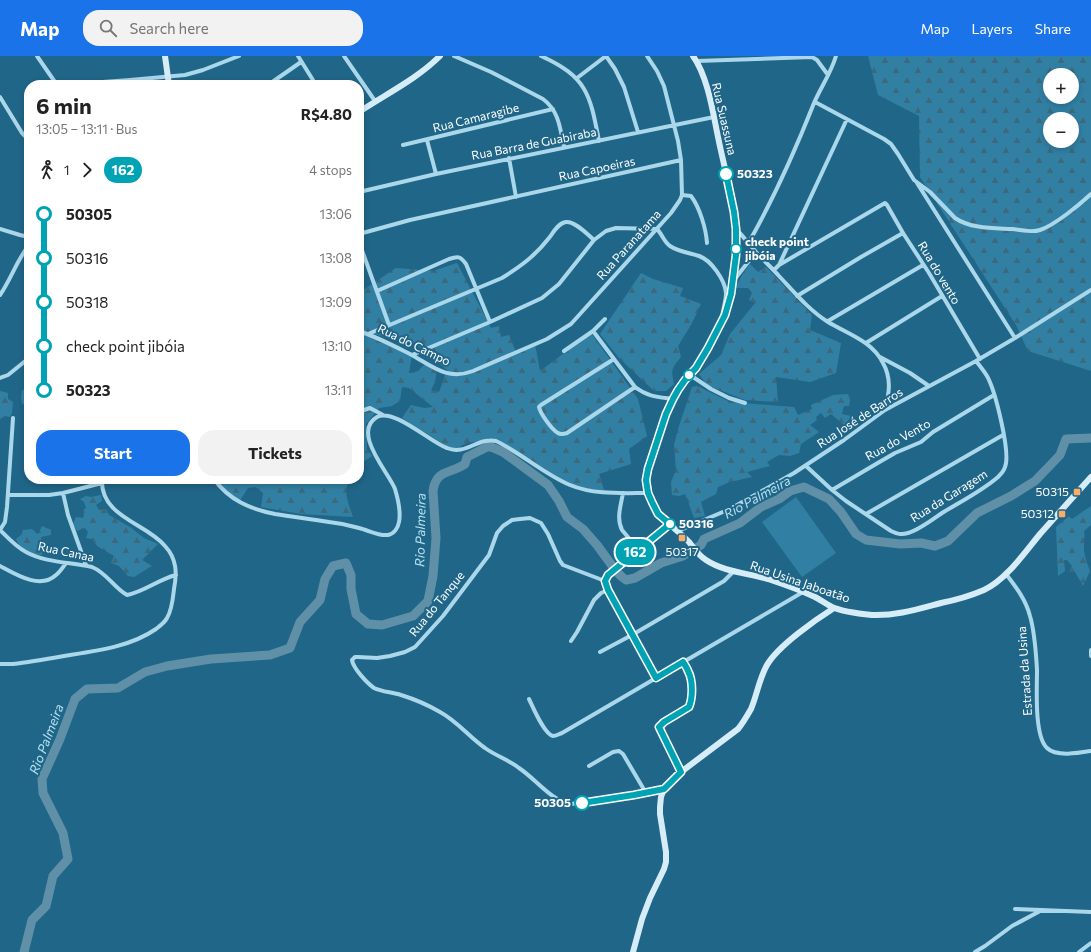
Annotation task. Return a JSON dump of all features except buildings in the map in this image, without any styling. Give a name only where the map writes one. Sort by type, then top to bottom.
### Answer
[{"type":"street","points":[[38,56],[54,80]]},
{"type":"street","points":[[165,56],[168,78]]},
{"type":"street","points":[[153,80],[185,76],[239,56]]},
{"type":"street","points":[[298,56],[313,80]]},
{"type":"street","points":[[344,56],[361,80]]},
{"type":"street","points":[[454,56],[491,72],[550,104],[559,122],[564,147]]},
{"type":"street","points":[[541,56],[562,66],[577,78],[591,102],[599,141]]},
{"type":"street","points":[[577,78],[606,56],[624,86],[638,132]]},
{"type":"street","points":[[647,56],[658,71],[664,86],[674,125],[681,160],[682,195],[691,196],[696,203],[701,216],[706,243]]},
{"type":"street","points":[[749,242],[778,187],[836,56]]},
{"type":"street","points":[[364,109],[432,65],[439,57]]},
{"type":"street","name":"Rua Suassuna","points":[[696,550],[654,509],[648,493],[646,480],[648,469],[666,414],[678,390],[702,359],[720,326],[725,315],[733,281],[736,255],[736,229],[734,212],[714,117],[705,82],[695,59],[812,58],[817,60],[828,75]]},
{"type":"street","points":[[278,80],[301,62]]},
{"type":"street","points":[[364,85],[375,101]]},
{"type":"street","points":[[0,98],[24,135]]},
{"type":"street","points":[[815,102],[891,144],[1015,338]]},
{"type":"street","name":"Rua Camaragibe","points":[[403,144],[427,140],[553,109]]},
{"type":"street","name":"Rua Barra de Guabiraba","points":[[364,191],[509,158],[714,117]]},
{"type":"street","points":[[774,270],[779,266],[847,119]]},
{"type":"street","points":[[427,140],[436,174]]},
{"type":"street","points":[[509,158],[516,197]]},
{"type":"street","name":"Rua Capoeiras","points":[[364,233],[410,220],[681,160]]},
{"type":"street","points":[[914,180],[930,192],[960,221],[967,224],[989,228],[1029,232],[1048,226],[1091,194]]},
{"type":"street","name":"Rua Paranatama","points":[[461,375],[547,338],[571,324],[671,213],[682,195]]},
{"type":"street","name":"Rua do vento","points":[[779,266],[884,203],[887,205],[942,296],[978,360]]},
{"type":"street","points":[[368,334],[502,278],[517,269],[538,252],[555,230],[565,222],[573,223],[594,240]]},
{"type":"street","points":[[412,355],[542,298],[559,284],[594,240],[606,231],[616,228],[657,229],[670,246],[706,259],[713,266],[725,287],[726,293],[720,326]]},
{"type":"street","points":[[0,229],[24,236]]},
{"type":"street","points":[[736,229],[749,242],[756,252],[813,310],[828,321],[866,343],[880,357],[910,373],[929,386]]},
{"type":"street","points":[[798,296],[903,233]]},
{"type":"street","points":[[0,295],[24,252]]},
{"type":"street","points":[[733,281],[756,252]]},
{"type":"street","points":[[364,256],[389,325]]},
{"type":"street","points":[[377,291],[449,259],[459,257],[466,264],[490,322]]},
{"type":"street","points":[[828,321],[923,265]]},
{"type":"street","name":"Rua José de Barros","points":[[678,532],[730,509],[806,466],[885,410],[978,360],[1091,290]]},
{"type":"street","name":"Rua do Vento","points":[[866,343],[942,296]]},
{"type":"street","points":[[564,351],[593,331],[605,319]]},
{"type":"street","points":[[593,331],[635,387],[649,396],[673,399]]},
{"type":"street","name":"Rua do Campo","points":[[364,333],[412,355],[425,364],[451,374],[461,375]]},
{"type":"street","points":[[880,357],[887,371],[889,380],[889,390],[885,410]]},
{"type":"street","points":[[614,359],[540,406],[540,412],[557,433],[567,433],[635,387]]},
{"type":"street","points":[[866,514],[1003,435],[994,395],[987,376],[978,360]]},
{"type":"street","points":[[0,378],[8,375],[24,362]]},
{"type":"street","points":[[690,375],[711,390],[745,403]]},
{"type":"street","name":"Rua do Vento","points":[[832,490],[895,453],[921,442],[994,395]]},
{"type":"street","points":[[364,410],[370,408],[383,415],[404,422],[447,448],[460,450],[483,441],[496,441],[570,485],[591,491],[608,493],[648,493]]},
{"type":"street","points":[[217,484],[227,495],[239,502],[268,512],[289,517],[345,524],[375,533],[388,535],[397,529],[400,511],[395,489],[374,454],[369,441],[368,432],[369,426],[372,422],[376,418],[383,415]]},
{"type":"street","points":[[0,530],[5,522],[13,418]]},
{"type":"street","name":"Rua da Garagem","points":[[806,466],[832,490],[891,531],[902,535],[910,533],[988,485],[999,476],[1004,471],[1007,458],[1003,435]]},
{"type":"street","name":"Rua Usina Jaboatão","points":[[696,550],[707,561],[734,571],[768,579],[824,601],[834,608],[870,614],[902,613],[975,594],[995,584],[1006,574],[1091,478]]},
{"type":"street","points":[[8,495],[49,495],[63,493],[92,484]]},
{"type":"street","points":[[0,664],[13,664],[95,652],[128,643],[144,636],[162,625],[168,618],[173,600],[176,575],[173,557],[158,539],[114,510],[108,502],[103,484]]},
{"type":"street","points":[[63,493],[67,510],[86,565]]},
{"type":"street","points":[[623,493],[619,518],[620,527],[638,549]]},
{"type":"street","name":"Rua do Tanque","points":[[605,581],[563,565],[541,523],[530,518],[512,520],[497,532],[489,555],[448,610],[415,646],[398,655],[383,657],[355,657],[352,662],[361,676],[374,688],[409,698],[440,711],[453,720],[486,749],[520,768],[549,793],[566,803],[571,804],[598,801],[664,789]]},
{"type":"street","points":[[656,678],[608,590],[605,581],[608,575],[616,570],[638,549],[670,524]]},
{"type":"street","name":"Rua Canaa","points":[[0,530],[8,539],[26,552],[46,559],[92,566],[99,570],[127,595],[164,578],[176,575]]},
{"type":"street","points":[[0,566],[19,576],[40,581],[56,576],[66,563]]},
{"type":"street","points":[[600,652],[632,635],[724,580],[734,571]]},
{"type":"street","name":"Estrada da Usina","points":[[1006,574],[1024,600],[1030,616],[1033,631],[1038,720],[1040,734],[1046,747],[1051,751],[1058,753],[1071,754],[1091,751]]},
{"type":"street","points":[[571,641],[594,600],[608,590]]},
{"type":"street","points":[[529,699],[548,734],[555,736],[562,734],[803,592]]},
{"type":"street","points":[[633,952],[642,919],[666,862],[666,852],[660,814],[661,797],[664,789],[681,772],[738,729],[745,720],[751,708],[766,666],[771,659],[789,642],[834,608]]},
{"type":"street","points":[[1091,650],[1091,656]]},
{"type":"street","points":[[681,772],[659,727],[690,705],[691,682],[688,670],[683,662]]},
{"type":"street","points":[[589,766],[613,752],[619,751],[623,754],[646,792]]},
{"type":"street","points":[[1015,909],[1091,912]]},
{"type":"street","points":[[975,952],[1012,926],[1042,910]]},
{"type":"street","points":[[1079,952],[1091,943]]},
{"type":"green space","points":[[868,56],[1091,56],[1091,371],[1028,351],[1016,325],[920,177],[919,116],[878,95]]},
{"type":"green space","points":[[457,263],[491,328],[499,326],[501,337],[509,335],[516,352],[535,344],[540,371],[591,333],[638,399],[647,436],[629,449],[631,464],[599,474],[605,493],[573,486],[503,445],[489,440],[467,443],[453,450],[402,418],[411,405],[424,408],[433,407],[409,388],[402,387],[400,401],[392,406],[379,408],[366,424],[367,449],[372,456],[364,462],[364,333],[412,355],[409,373],[418,371],[425,364],[437,369],[435,382],[431,390],[439,392],[445,375],[453,375],[418,346],[364,331],[364,290],[396,268],[433,271]]},
{"type":"green space","points":[[750,264],[758,272],[766,267],[812,315],[810,330],[841,343],[836,373],[810,382],[776,377],[778,402],[745,400],[707,385],[699,374],[721,355],[730,334],[755,303],[749,300],[752,293],[748,288],[735,288]]},
{"type":"green space","points":[[641,273],[653,279],[683,288],[680,296],[701,304],[691,325],[678,346],[681,357],[673,369],[672,375],[674,384],[666,391],[654,391],[619,358],[600,334]]},
{"type":"green space","points":[[697,386],[730,402],[794,407],[798,415],[812,409],[811,405],[833,395],[848,394],[850,400],[849,406],[844,406],[842,414],[851,416],[845,426],[831,414],[825,418],[821,413],[816,417],[817,420],[810,425],[819,432],[801,444],[799,453],[790,456],[779,455],[767,462],[770,466],[747,472],[752,477],[730,482],[718,487],[716,494],[701,502],[705,516],[694,518],[685,494],[679,496],[672,495],[671,482],[676,470],[674,445],[679,426],[692,387]]},
{"type":"green space","points":[[24,389],[24,404],[22,404],[21,397],[22,390]]},
{"type":"green space","points":[[0,391],[8,393],[8,399],[13,402],[10,417],[5,416],[0,419]]},
{"type":"green space","points":[[219,484],[348,484],[346,493],[353,517],[301,514],[261,507],[263,493],[255,487],[248,488],[239,502]]},
{"type":"green space","points":[[101,495],[102,501],[96,505],[99,510],[106,509],[109,515],[130,527],[144,538],[158,544],[142,560],[152,566],[134,577],[128,576],[119,566],[111,563],[114,556],[97,546],[92,539],[86,538],[88,532],[85,528],[77,531],[73,524],[76,517],[83,518],[83,510],[86,508],[84,502],[80,499],[86,496],[91,497]]},
{"type":"green space","points":[[796,497],[836,553],[802,577],[762,522]]},
{"type":"green space","points":[[1091,506],[1091,525],[1084,531],[1084,551],[1090,571],[1083,586],[1075,572],[1069,572],[1072,566],[1067,560],[1064,560],[1065,571],[1058,576],[1056,527],[1069,516],[1072,519]]},
{"type":"green space","points":[[42,526],[51,530],[51,535],[41,537],[42,555],[35,554],[19,545],[16,539],[22,534],[23,530],[32,529],[38,534]]},
{"type":"waterway","name":"Rio Palmeira","points":[[24,952],[32,920],[46,906],[53,876],[68,859],[63,833],[43,793],[42,779],[60,739],[75,699],[87,689],[118,688],[145,672],[167,666],[211,659],[270,655],[290,648],[300,622],[320,600],[325,579],[333,566],[346,563],[351,575],[351,589],[356,614],[368,624],[382,625],[413,616],[428,601],[433,576],[436,538],[433,491],[437,479],[441,475],[465,464],[467,457],[489,446],[503,452],[548,485],[559,501],[567,517],[583,529],[616,571],[626,580],[635,578],[661,563],[683,556],[701,545],[704,539],[740,523],[761,507],[779,499],[790,491],[804,487],[829,499],[841,512],[856,534],[866,540],[900,544],[921,543],[935,546],[948,541],[977,513],[1011,496],[1035,481],[1060,455],[1066,439],[1091,438]]},
{"type":"bus line","name":"162","points":[[582,803],[664,789],[681,772],[659,727],[664,722],[689,707],[691,700],[691,682],[688,670],[683,662],[656,678],[608,590],[605,581],[608,575],[616,570],[638,549],[670,524],[654,509],[648,493],[646,480],[648,469],[666,414],[678,390],[702,359],[720,326],[731,294],[736,255],[736,229],[726,174]]},
{"type":"place","name":"50323","points":[[726,174]]},
{"type":"place","name":"check point jibóia","points":[[736,249]]},
{"type":"place","name":"50315","points":[[1077,492]]},
{"type":"place","name":"50312","points":[[1062,514]]},
{"type":"place","name":"50316","points":[[670,524]]},
{"type":"place","name":"50317","points":[[682,538]]},
{"type":"place","name":"50305","points":[[582,803]]}]
